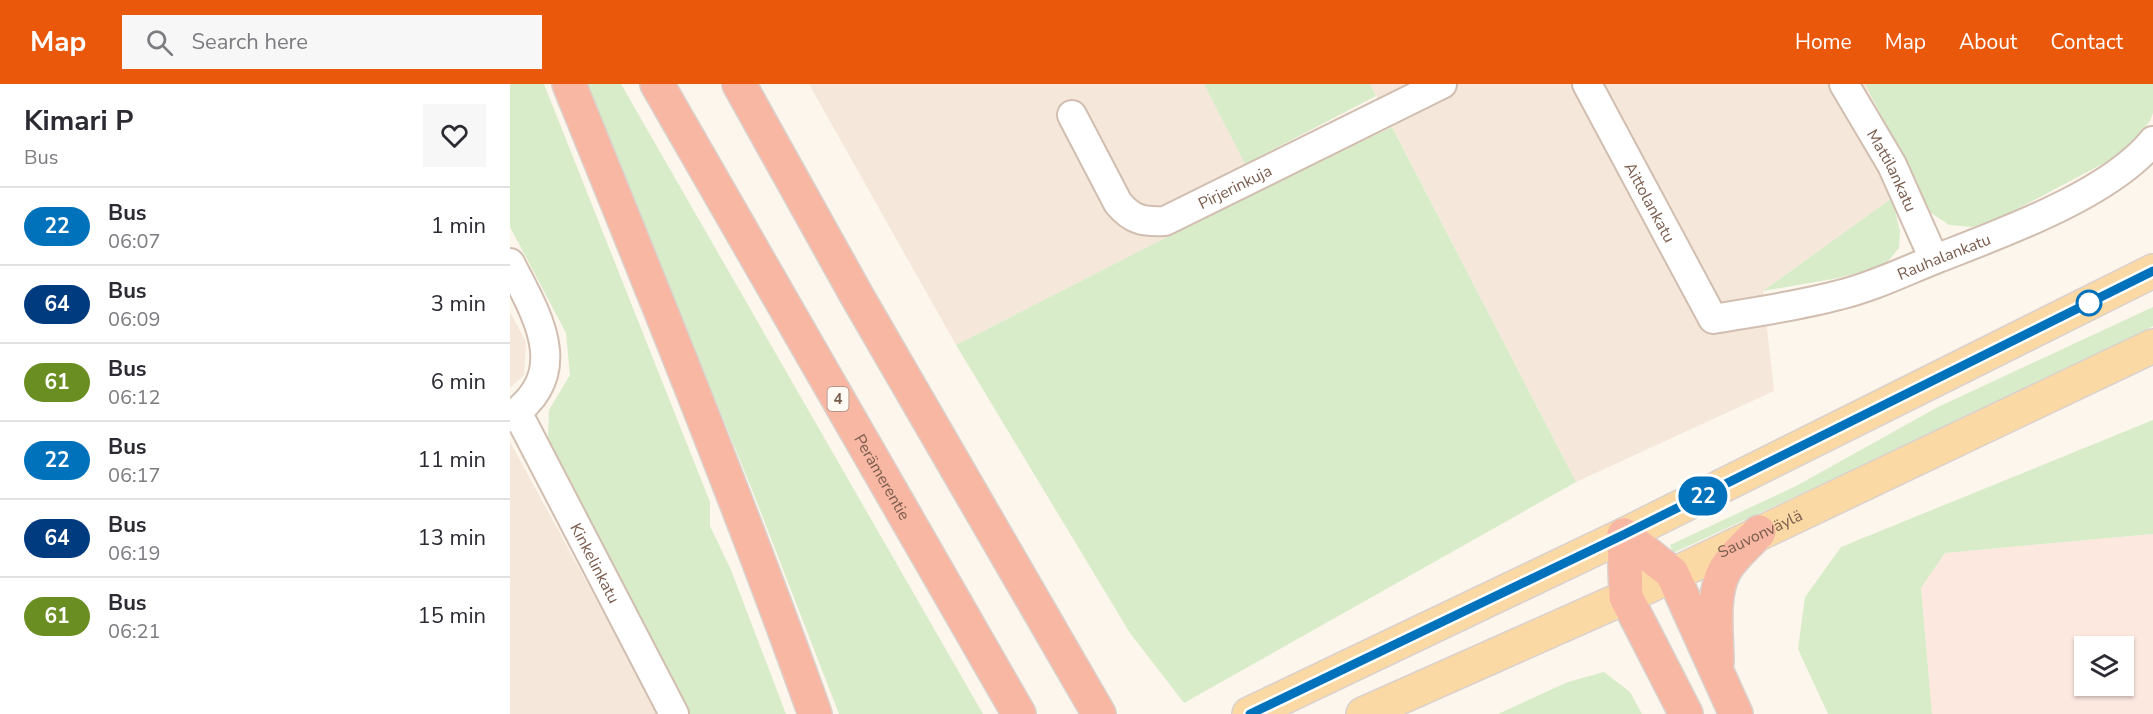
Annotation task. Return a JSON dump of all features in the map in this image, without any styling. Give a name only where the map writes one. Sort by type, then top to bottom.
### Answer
[{"type":"highway","points":[[569,84],[685,369],[766,577],[815,714]]},
{"type":"highway","name":"Perämerentie","points":[[657,84],[1019,714]]},
{"type":"highway","points":[[740,84],[856,297],[1099,714]]},
{"type":"highway","points":[[1717,670],[1719,589],[1722,577],[1726,567],[1759,532]]},
{"type":"highway","points":[[1623,535],[1672,573],[1736,714]]},
{"type":"highway","points":[[1623,535],[1626,597],[1686,714]]},
{"type":"highway","points":[[1076,673],[1118,714]]},
{"type":"main road","points":[[1253,712],[1623,535],[2153,271]]},
{"type":"main road","name":"Sauvonväylä","points":[[1363,714],[1626,597],[1672,573],[2153,346]]},
{"type":"street","name":"Pirjerinkuja","points":[[1072,115],[1118,203],[1126,213],[1143,222],[1165,221],[1442,84]]},
{"type":"street","name":"Aittolankatu","points":[[1587,84],[1713,319]]},
{"type":"street","name":"Mattilankatu","points":[[1844,84],[1892,165],[1934,260]]},
{"type":"street","name":"Rauhalankatu","points":[[1713,319],[1840,295],[1892,278],[2007,232],[2110,178],[2142,154],[2153,141]]},
{"type":"street","points":[[510,263],[542,334],[545,356],[543,382],[536,395],[513,415]]},
{"type":"street","name":"Kinkelinkatu","points":[[513,415],[674,714]]},
{"type":"shaded area","points":[[809,84],[1204,84],[1259,190],[956,345]]},
{"type":"shaded area","points":[[1370,84],[1865,84],[1913,183],[1763,291],[1774,391],[1576,482]]},
{"type":"shaded area","points":[[510,312],[526,342],[524,375],[510,388]]},
{"type":"shaded area","points":[[510,442],[659,714],[510,714]]},
{"type":"shaded area","points":[[2153,534],[2153,714],[1932,714],[1921,588],[1945,553]]},
{"type":"green space","points":[[510,84],[544,84],[710,502],[710,526],[731,570],[786,714],[688,714],[558,471],[548,438],[549,410],[570,375],[566,333],[510,227]]},
{"type":"green space","points":[[586,84],[621,84],[983,714],[839,714],[753,492]]},
{"type":"green space","points":[[1204,84],[1370,84],[1376,96],[1245,164]]},
{"type":"green space","points":[[1865,84],[2153,84],[2153,113],[2150,121],[2123,153],[2004,216],[1972,227],[1949,225],[1931,213]]},
{"type":"green space","points":[[1392,127],[1576,482],[1184,703],[1130,633],[956,345],[1259,190]]},
{"type":"green space","points":[[1892,198],[1900,231],[1899,248],[1885,265],[1838,278],[1763,291]]},
{"type":"green space","points":[[2153,307],[2153,326],[2071,369],[1673,553],[1670,545],[1796,486],[1938,407]]},
{"type":"green space","points":[[2153,420],[2153,534],[1945,553],[1921,588],[1932,714],[1828,714],[1798,649],[1805,597],[1841,547]]},
{"type":"green space","points":[[1604,672],[1630,692],[1642,714],[1498,714],[1568,682]]},
{"type":"bus line","name":"22","points":[[1250,714],[1623,535],[2153,271]]}]
